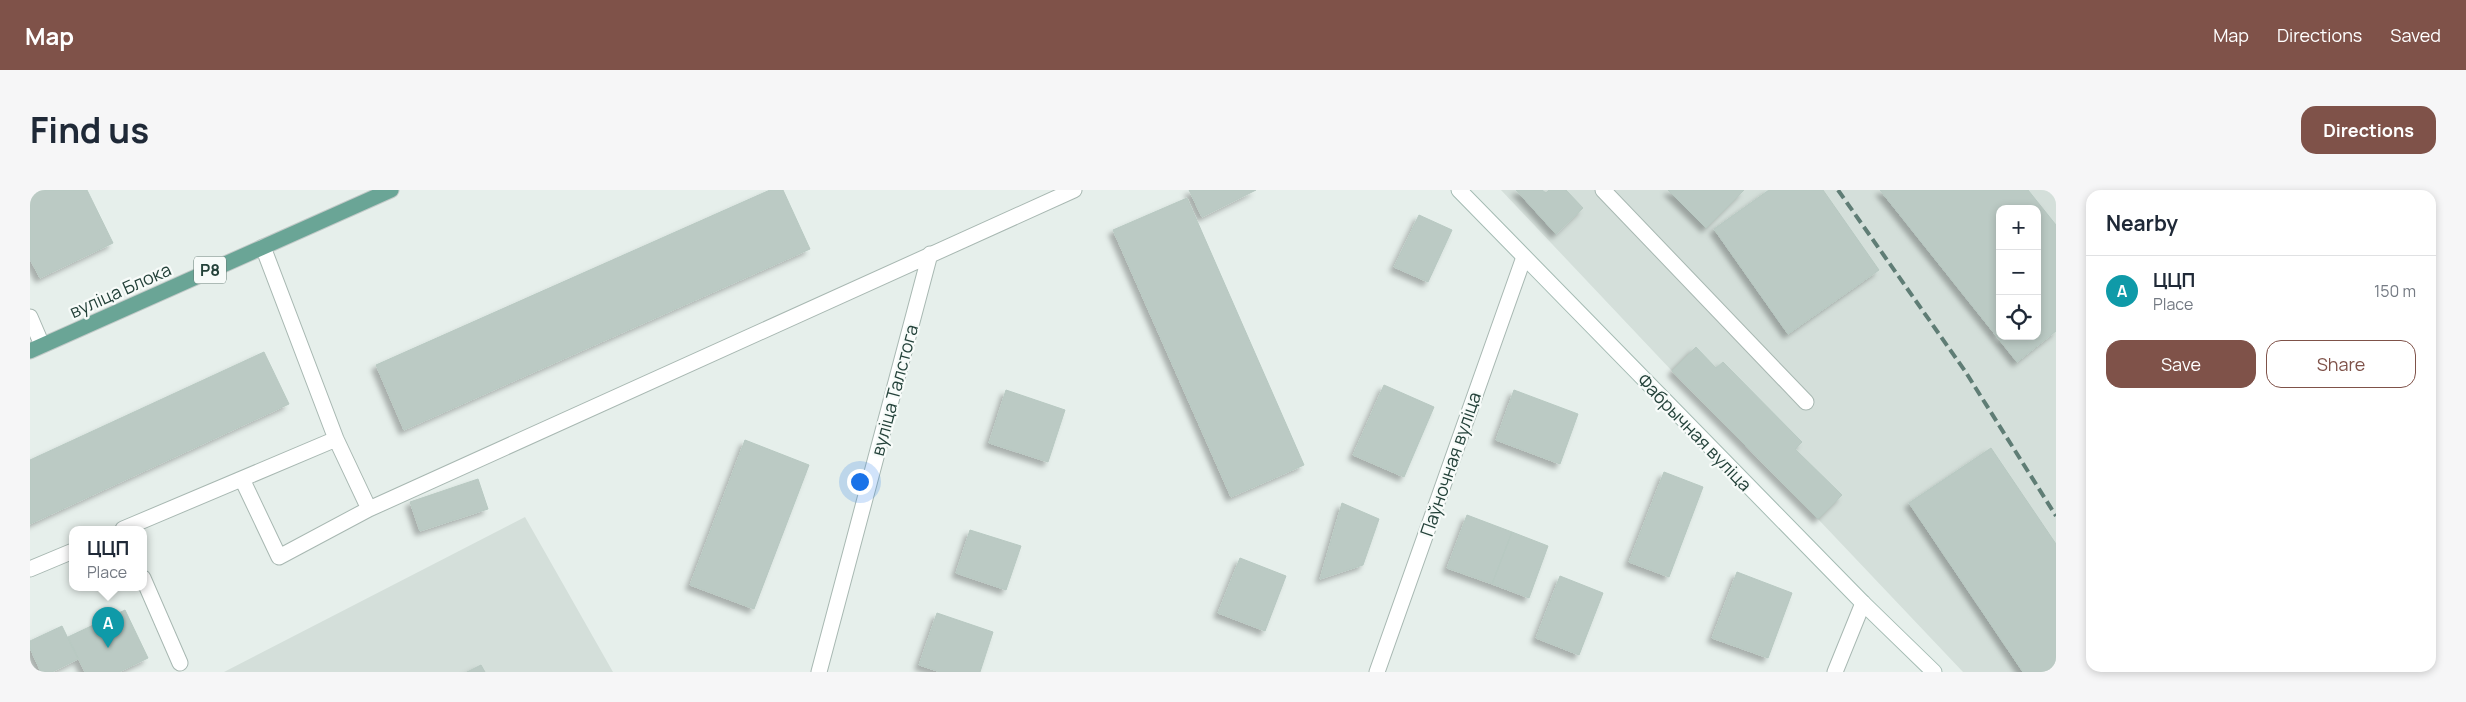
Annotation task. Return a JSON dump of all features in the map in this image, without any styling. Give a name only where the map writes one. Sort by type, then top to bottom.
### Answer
[{"type":"main road","name":"вуліца Блока","points":[[36,348],[391,190]]},
{"type":"street","points":[[242,479],[279,557],[369,509],[1074,190]]},
{"type":"street","name":"Фабрычная вуліца","points":[[1459,190],[1862,603],[1934,672]]},
{"type":"street","points":[[1603,190],[1806,402]]},
{"type":"street","points":[[263,247],[336,439],[369,509]]},
{"type":"street","name":"вуліца Талстога","points":[[819,672],[930,254]]},
{"type":"street","name":"Паўночная вуліца","points":[[1377,672],[1524,257]]},
{"type":"street","points":[[30,317],[36,348]]},
{"type":"street","points":[[130,526],[336,439]]},
{"type":"street","points":[[30,569],[69,553]]},
{"type":"street","points":[[147,587],[180,663]]},
{"type":"street","points":[[1835,672],[1862,603]]},
{"type":"shaded area","points":[[1501,190],[2056,190],[2056,672],[1963,672],[1818,519],[1672,371]]},
{"type":"shaded area","points":[[525,517],[613,672],[224,672]]},
{"type":"building","points":[[30,190],[87,190],[113,243],[40,278],[30,259]]},
{"type":"building","points":[[770,190],[783,190],[810,249],[404,430],[376,365]]},
{"type":"building","points":[[1189,190],[1256,190],[1202,217]]},
{"type":"building","points":[[1516,190],[1542,190],[1546,193],[1549,190],[1566,190],[1583,208],[1556,234]]},
{"type":"building","points":[[1668,190],[1744,190],[1706,228]]},
{"type":"building","points":[[1769,190],[1823,190],[1879,270],[1788,334],[1714,229]]},
{"type":"building","points":[[1880,190],[2028,190],[2040,205],[1996,205],[1996,336]]},
{"type":"building","points":[[1187,198],[1304,465],[1231,497],[1113,230]]},
{"type":"building","points":[[2041,206],[2056,225],[2056,331],[2017,362],[1999,340],[2041,340]]},
{"type":"building","points":[[1419,215],[1452,230],[1428,282],[1394,267]]},
{"type":"building","points":[[1696,347],[1716,368],[1723,362],[1802,442],[1795,449],[1842,495],[1818,519],[1672,371]]},
{"type":"building","points":[[264,352],[289,404],[30,524],[30,460]]},
{"type":"building","points":[[1384,385],[1434,407],[1404,477],[1353,455]]},
{"type":"building","points":[[1006,390],[1065,410],[1048,462],[989,443]]},
{"type":"building","points":[[1514,390],[1578,414],[1560,464],[1496,440]]},
{"type":"building","points":[[745,440],[809,465],[754,609],[690,585]]},
{"type":"building","points":[[1991,448],[2056,544],[2056,672],[2023,672],[1909,503]]},
{"type":"building","points":[[1664,472],[1703,487],[1669,577],[1629,562]]},
{"type":"building","points":[[478,479],[488,509],[420,531],[410,502]]},
{"type":"building","points":[[1342,503],[1379,519],[1363,565],[1320,579]]},
{"type":"building","points":[[1467,515],[1512,532],[1492,584],[1447,568]]},
{"type":"building","points":[[970,530],[1021,546],[1006,590],[956,573]]},
{"type":"building","points":[[1512,532],[1548,546],[1529,598],[1492,584]]},
{"type":"building","points":[[1240,558],[1286,576],[1265,631],[1218,613]]},
{"type":"building","points":[[1737,572],[1792,593],[1768,658],[1712,638]]},
{"type":"building","points":[[1560,576],[1603,593],[1579,655],[1536,638]]},
{"type":"building","points":[[125,610],[148,658],[119,672],[85,672],[68,637]]},
{"type":"building","points":[[937,613],[993,632],[980,672],[940,672],[919,665]]},
{"type":"building","points":[[62,626],[78,659],[52,672],[41,672],[30,648],[30,641]]},
{"type":"building","points":[[481,665],[485,672],[467,672]]},
{"type":"railway","points":[[1838,190],[1965,371],[2056,516]]},
{"type":"place","name":"ЦЦП","points":[[108,648]]}]
